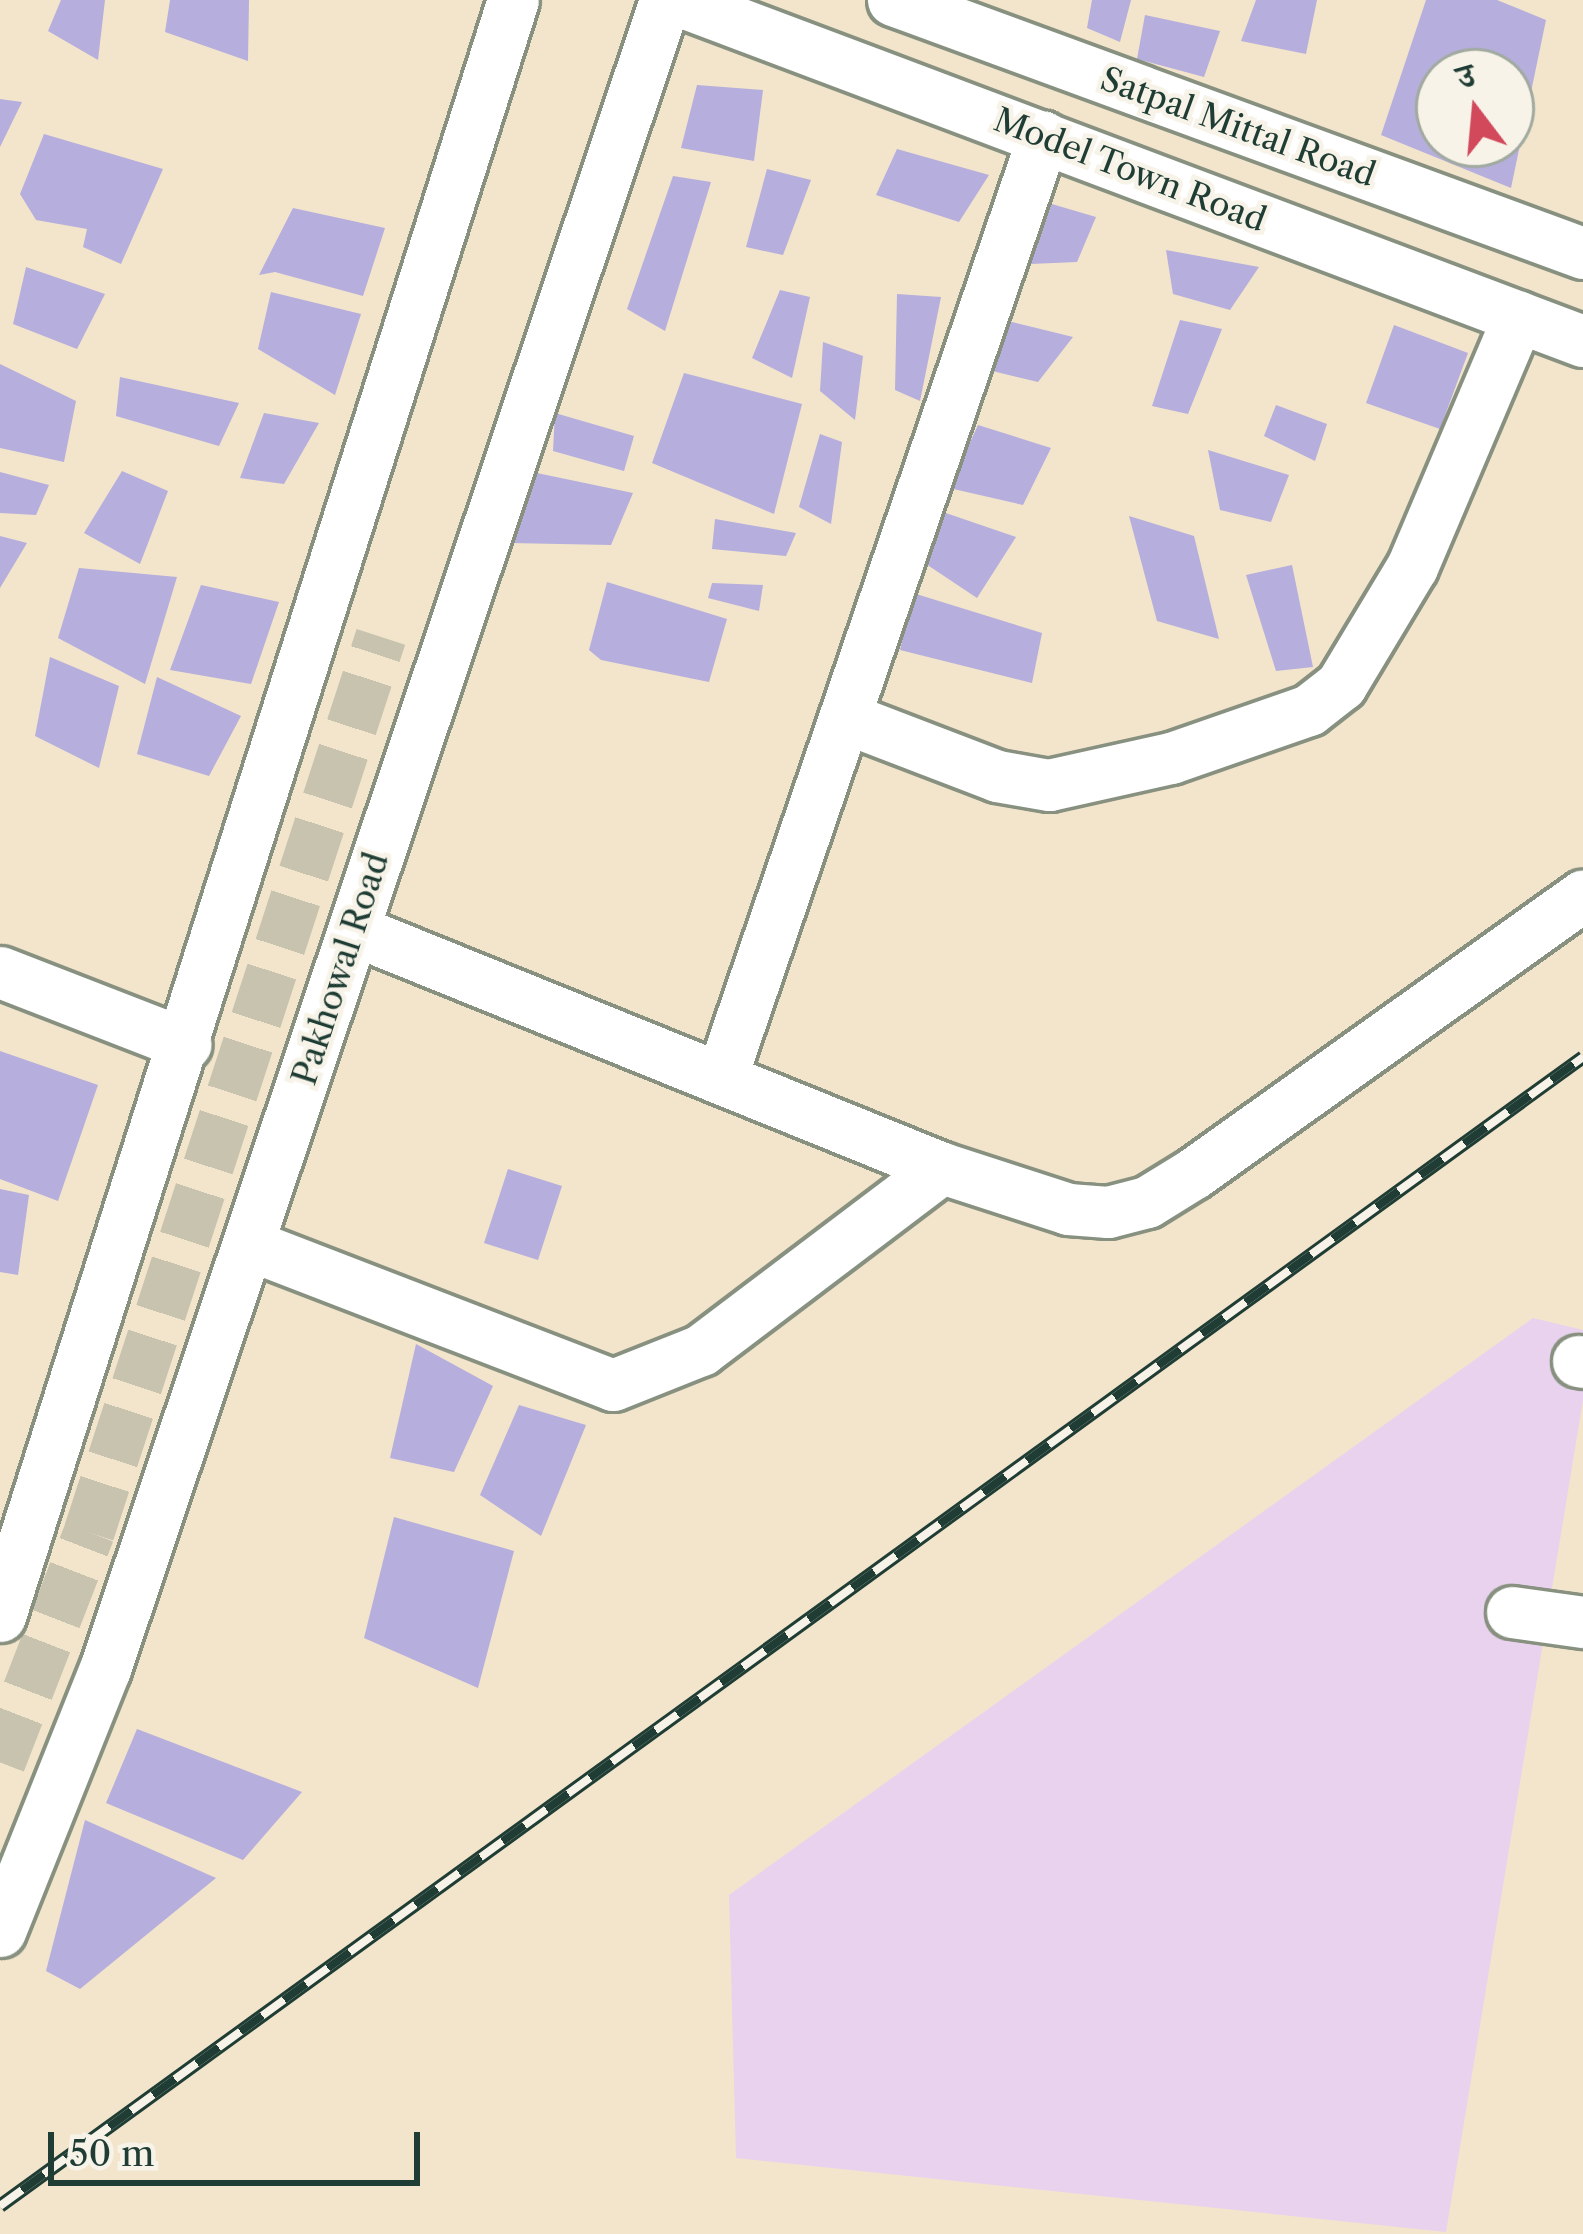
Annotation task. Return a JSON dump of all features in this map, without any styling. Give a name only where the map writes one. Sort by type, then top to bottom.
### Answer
[{"type":"street","points":[[0,1616],[187,1044],[514,0]]},
{"type":"street","name":"Pakhowal Road","points":[[0,1931],[105,1670],[665,0]]},
{"type":"street","name":"Model Town Road","points":[[677,0],[1583,341]]},
{"type":"street","name":"Satpal Mittal Road","points":[[893,0],[1583,253]]},
{"type":"street","points":[[721,1078],[1042,137]]},
{"type":"street","points":[[846,718],[997,776],[1049,784],[1171,758],[1309,710],[1341,686],[1412,567],[1518,317]]},
{"type":"street","points":[[354,930],[942,1168],[1068,1209],[1147,1202],[1583,896]]},
{"type":"street","points":[[0,972],[187,1044]]},
{"type":"street","points":[[250,1245],[613,1385],[701,1350],[942,1168]]},
{"type":"street","points":[[1512,1612],[1583,1622]]},
{"type":"shaded area","points":[[1533,1318],[1583,1330],[1583,1400],[1446,2232],[736,2158],[729,1895]]},
{"type":"building","points":[[61,0],[105,0],[98,60],[48,31]]},
{"type":"building","points":[[170,0],[249,0],[248,61],[165,32]]},
{"type":"building","points":[[1092,0],[1131,0],[1120,42],[1087,28]]},
{"type":"building","points":[[1256,0],[1317,0],[1306,54],[1241,41]]},
{"type":"building","points":[[1426,0],[1497,0],[1546,20],[1535,73],[1535,48],[1415,48],[1415,149],[1381,135]]},
{"type":"building","points":[[1145,15],[1220,31],[1204,77],[1137,59]]},
{"type":"building","points":[[697,85],[763,90],[754,161],[681,148]]},
{"type":"building","points":[[0,99],[22,102],[0,147]]},
{"type":"building","points":[[44,134],[163,169],[121,264],[83,247],[87,229],[36,220],[20,194]]},
{"type":"building","points":[[897,149],[989,175],[959,222],[876,195]]},
{"type":"building","points":[[1462,168],[1515,168],[1511,188]]},
{"type":"building","points":[[767,169],[811,180],[783,255],[746,247]]},
{"type":"building","points":[[673,176],[711,182],[665,331],[627,309]]},
{"type":"building","points":[[1045,202],[1096,217],[1077,262],[1030,264]]},
{"type":"building","points":[[293,208],[385,228],[363,296],[275,272],[259,275]]},
{"type":"building","points":[[1166,250],[1259,267],[1230,310],[1173,294]]},
{"type":"building","points":[[26,267],[105,294],[77,349],[13,324]]},
{"type":"building","points":[[780,290],[810,297],[792,378],[752,358]]},
{"type":"building","points":[[271,292],[361,314],[335,395],[258,349]]},
{"type":"building","points":[[897,294],[941,297],[920,401],[895,390]]},
{"type":"building","points":[[1004,320],[1073,337],[1038,382],[984,369]]},
{"type":"building","points":[[1180,320],[1222,329],[1188,414],[1152,406]]},
{"type":"building","points":[[1394,325],[1468,353],[1440,429],[1366,403]]},
{"type":"building","points":[[823,342],[863,356],[855,420],[820,391]]},
{"type":"building","points":[[0,364],[76,401],[64,462],[0,448]]},
{"type":"building","points":[[684,373],[802,404],[774,514],[652,463]]},
{"type":"building","points":[[120,377],[239,403],[219,446],[116,416]]},
{"type":"building","points":[[1276,405],[1327,424],[1315,461],[1264,436]]},
{"type":"building","points":[[264,413],[319,423],[284,484],[240,478]]},
{"type":"building","points":[[555,413],[634,436],[624,471],[553,451]]},
{"type":"building","points":[[978,425],[1051,448],[1023,505],[949,488]]},
{"type":"building","points":[[820,434],[842,442],[831,524],[799,507]]},
{"type":"building","points":[[1208,450],[1289,475],[1271,522],[1220,510]]},
{"type":"building","points":[[122,471],[168,491],[140,564],[84,533]]},
{"type":"building","points":[[0,472],[49,485],[36,515],[0,513]]},
{"type":"building","points":[[532,472],[633,493],[611,545],[509,543]]},
{"type":"building","points":[[940,511],[1016,537],[977,598],[923,562]]},
{"type":"building","points":[[1129,516],[1194,536],[1219,639],[1157,621]]},
{"type":"building","points":[[715,519],[796,533],[786,556],[712,549]]},
{"type":"building","points":[[0,536],[27,543],[0,588]]},
{"type":"building","points":[[1292,565],[1313,667],[1276,671],[1246,575]]},
{"type":"building","points":[[79,568],[177,577],[145,684],[58,638]]},
{"type":"building","points":[[607,582],[727,619],[709,682],[601,660],[589,650]]},
{"type":"building","points":[[712,583],[763,585],[759,611],[708,598]]},
{"type":"building","points":[[201,585],[279,602],[251,684],[170,670]]},
{"type":"building","points":[[913,593],[1042,633],[1032,683],[900,650]]},
{"type":"building","points":[[50,657],[119,686],[99,768],[35,736]]},
{"type":"building","points":[[157,677],[241,716],[209,776],[137,754]]},
{"type":"building","points":[[0,1051],[98,1085],[58,1201],[0,1179]]},
{"type":"building","points":[[508,1169],[562,1186],[538,1260],[484,1243]]},
{"type":"building","points":[[0,1189],[29,1195],[18,1275],[0,1272]]},
{"type":"building","points":[[416,1344],[493,1386],[454,1472],[390,1458]]},
{"type":"building","points":[[519,1405],[586,1425],[541,1536],[480,1495]]},
{"type":"building","points":[[394,1517],[514,1551],[478,1688],[364,1638]]},
{"type":"building","points":[[137,1729],[302,1792],[243,1860],[106,1803]]},
{"type":"building","points":[[85,1820],[216,1878],[80,1989],[46,1971]]},
{"type":"tunnel","points":[[0,1762],[89,1532],[381,636]]},
{"type":"railway","points":[[0,2206],[1583,1057]]}]
